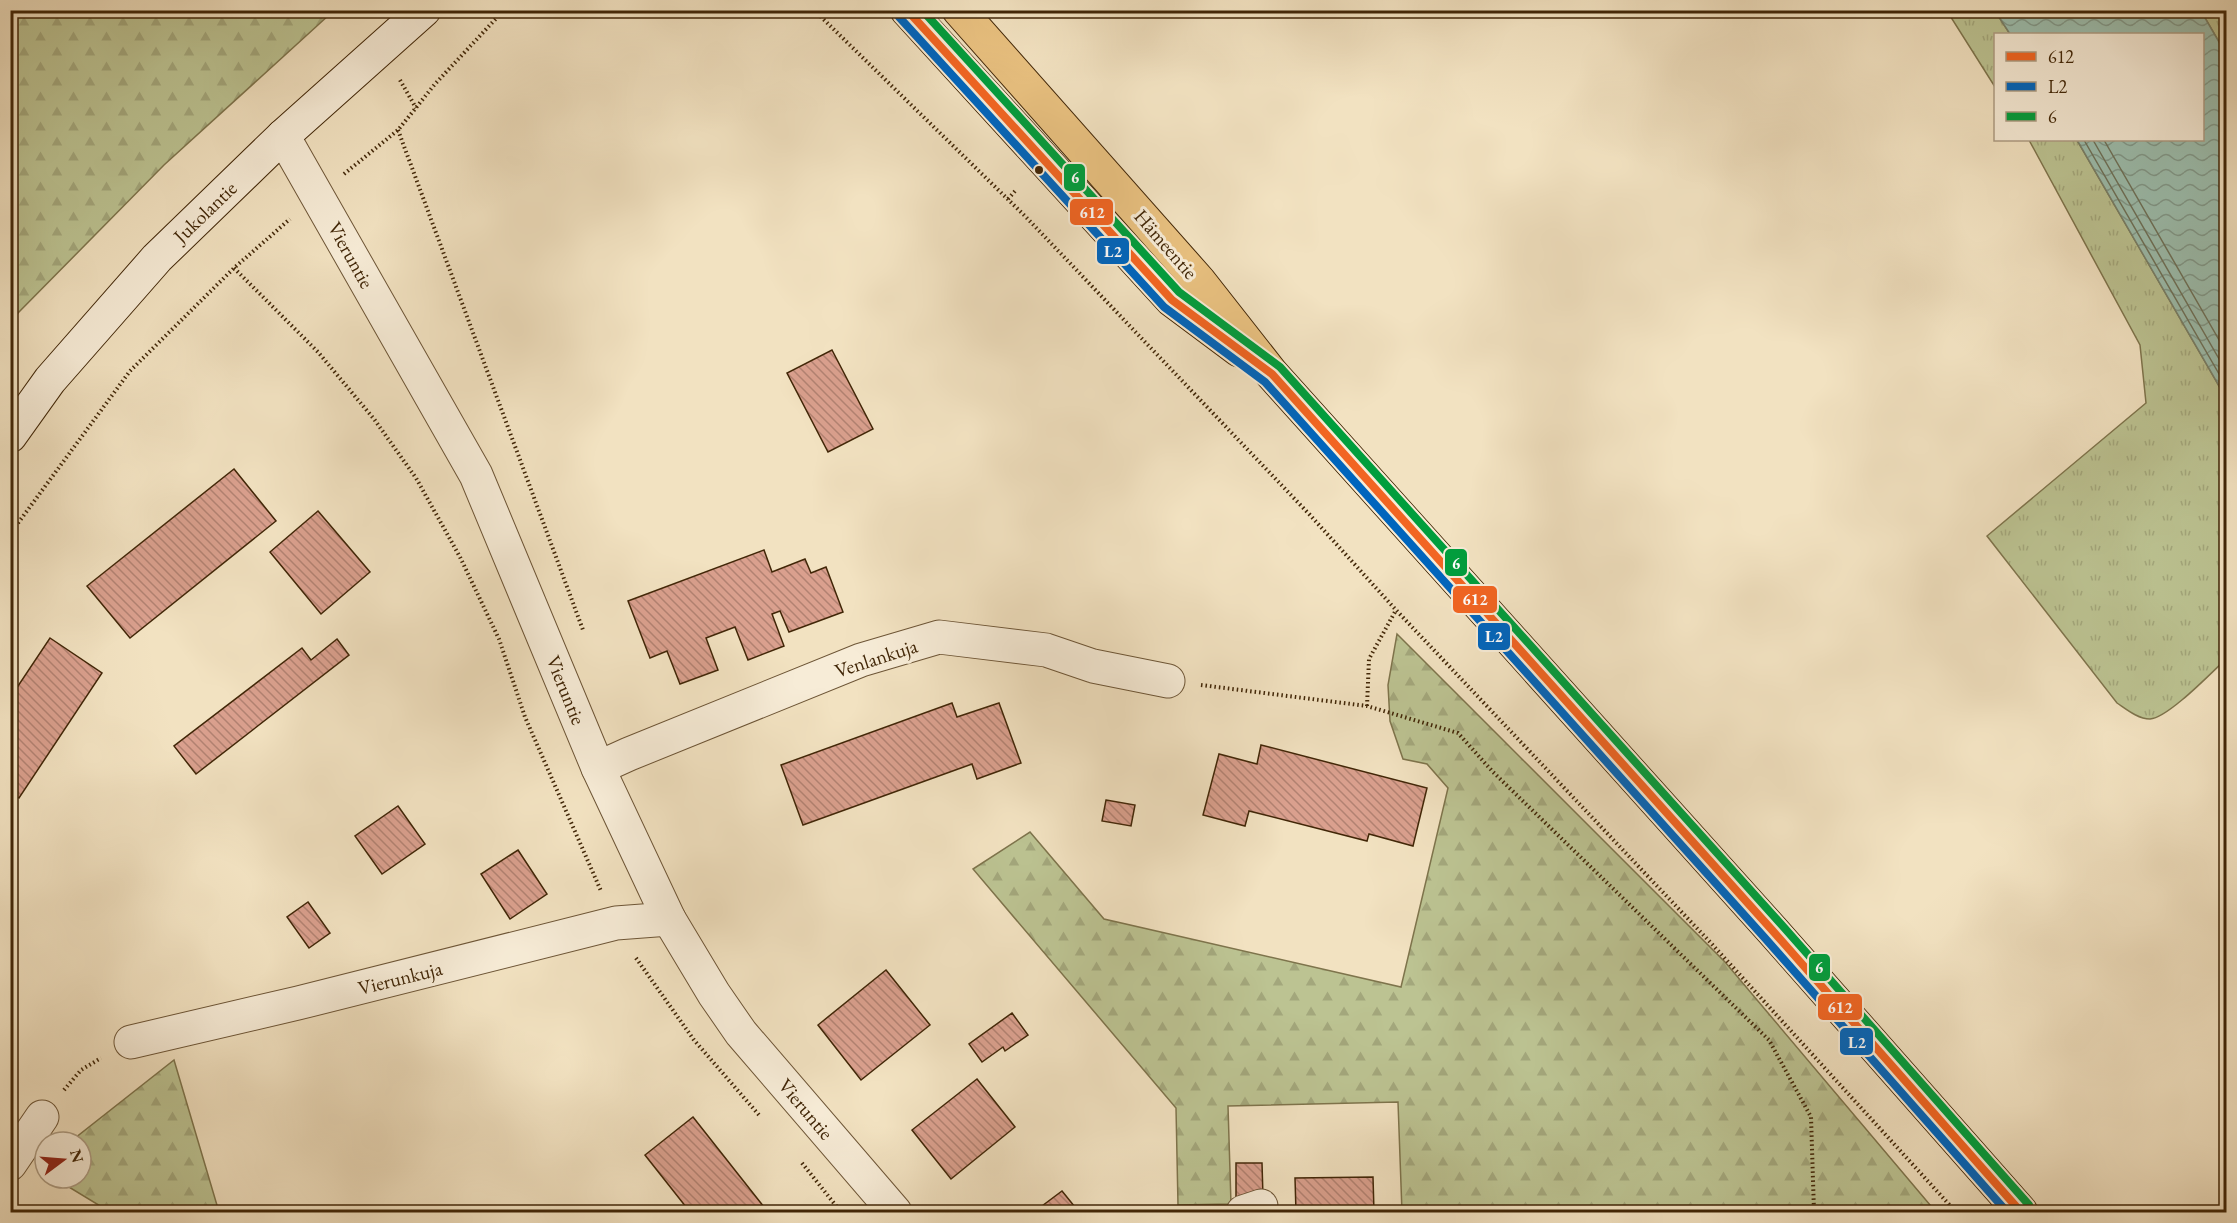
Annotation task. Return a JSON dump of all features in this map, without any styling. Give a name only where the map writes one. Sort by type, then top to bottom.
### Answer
[{"type":"highway","name":"Hämeentie","points":[[907,10],[1172,300],[1272,374]]},
{"type":"highway","name":"Hämeentie","points":[[959,10],[1199,281],[1272,374],[1772,930],[2021,1212]]},
{"type":"street","name":"Jukolantie","points":[[10,436],[50,380],[157,258],[283,136],[424,10]]},
{"type":"street","name":"Vieruntie","points":[[283,136],[476,475],[598,768],[669,919],[714,994],[741,1033],[895,1212]]},
{"type":"street","name":"Venlankuja","points":[[598,768],[861,660],[939,638],[1046,650],[1093,666],[1168,681]]},
{"type":"street","name":"Vierunkuja","points":[[131,1042],[298,1003],[616,923],[669,919]]},
{"type":"street","points":[[10,1164],[42,1117]]},
{"type":"path","points":[[375,150],[398,129],[435,84],[504,10]]},
{"type":"path","points":[[814,10],[1008,199],[1310,515],[1396,610],[1710,942],[1956,1212]]},
{"type":"path","points":[[2175,16],[2182,10]]},
{"type":"path","points":[[398,129],[584,632]]},
{"type":"path","points":[[1008,199],[1016,190]]},
{"type":"path","points":[[10,534],[130,371],[261,244]]},
{"type":"path","points":[[234,268],[318,352],[374,419],[416,478],[460,557],[500,639],[525,717],[596,882],[627,945],[694,1040],[765,1121]]},
{"type":"path","points":[[1367,706],[1369,659],[1396,610]]},
{"type":"path","points":[[1168,681],[1367,706],[1458,733],[1493,771],[1769,1040],[1811,1117],[1814,1212]]},
{"type":"path","points":[[42,1117],[81,1070],[131,1042]]},
{"type":"path","points":[[796,1157],[841,1212]]},
{"type":"green space","points":[[11,10],[329,10],[329,15],[164,165],[18,313],[11,324]]},
{"type":"green space","points":[[1947,11],[1995,11],[2009,33],[1994,33],[1994,85]]},
{"type":"green space","points":[[2201,11],[2226,11],[2226,54]]},
{"type":"green space","points":[[2030,141],[2078,141],[2226,398],[2226,659],[2168,711],[2150,719],[2137,716],[2117,703],[1987,536],[2146,403],[2140,345]]},
{"type":"green space","points":[[1397,634],[1725,962],[1936,1212],[1402,1212],[1398,1102],[1228,1106],[1231,1204],[1178,1205],[1176,1108],[973,869],[1030,832],[1104,919],[1401,987],[1448,788],[1427,764],[1403,759],[1390,721],[1388,685]]},
{"type":"green space","points":[[174,1060],[219,1212],[110,1212],[74,1190],[93,1190],[93,1130],[85,1130]]},
{"type":"water","points":[[1995,11],[2201,11],[2226,54],[2226,398],[2078,141],[2204,141],[2204,33],[2009,33]]},
{"type":"building","points":[[832,350],[873,429],[828,452],[787,373]]},
{"type":"building","points":[[234,469],[276,521],[130,638],[87,586]]},
{"type":"building","points":[[318,511],[370,572],[321,614],[270,552]]},
{"type":"building","points":[[764,550],[772,572],[805,559],[811,573],[826,567],[843,612],[789,632],[780,611],[772,614],[784,646],[748,660],[735,627],[706,638],[718,670],[680,684],[667,651],[650,658],[628,601]]},
{"type":"building","points":[[50,638],[102,673],[19,798],[10,792],[10,698]]},
{"type":"building","points":[[337,639],[349,655],[196,774],[174,746],[302,648],[311,660]]},
{"type":"building","points":[[952,703],[957,717],[999,703],[1021,763],[977,779],[972,764],[803,825],[781,765]]},
{"type":"building","points":[[1261,745],[1427,788],[1413,846],[1369,834],[1367,841],[1249,811],[1245,826],[1203,815],[1219,754],[1257,764]]},
{"type":"building","points":[[1106,800],[1135,805],[1131,826],[1102,821]]},
{"type":"building","points":[[398,806],[425,844],[382,874],[355,836]]},
{"type":"building","points":[[518,850],[547,894],[510,919],[481,874]]},
{"type":"building","points":[[308,902],[330,933],[309,948],[287,917]]},
{"type":"building","points":[[886,970],[930,1025],[861,1080],[818,1025]]},
{"type":"building","points":[[1012,1013],[1028,1035],[1005,1051],[1003,1047],[982,1062],[969,1044]]},
{"type":"building","points":[[977,1079],[1015,1127],[951,1179],[912,1130]]},
{"type":"building","points":[[693,1117],[768,1212],[690,1212],[645,1155]]},
{"type":"building","points":[[1236,1163],[1262,1163],[1263,1197],[1236,1198]]},
{"type":"building","points":[[1373,1177],[1374,1212],[1296,1212],[1295,1178]]},
{"type":"building","points":[[1062,1191],[1079,1212],[1034,1212]]},
{"type":"transit line","name":"612","points":[[907,10],[1172,300],[1272,374],[1772,930],[2021,1212]]},
{"type":"transit line","name":"6","points":[[922,10],[1179,292],[1280,367],[1780,923],[2029,1205]]},
{"type":"transit line","name":"L2","points":[[899,17],[1164,307],[1265,382],[1764,937],[2007,1212]]}]
